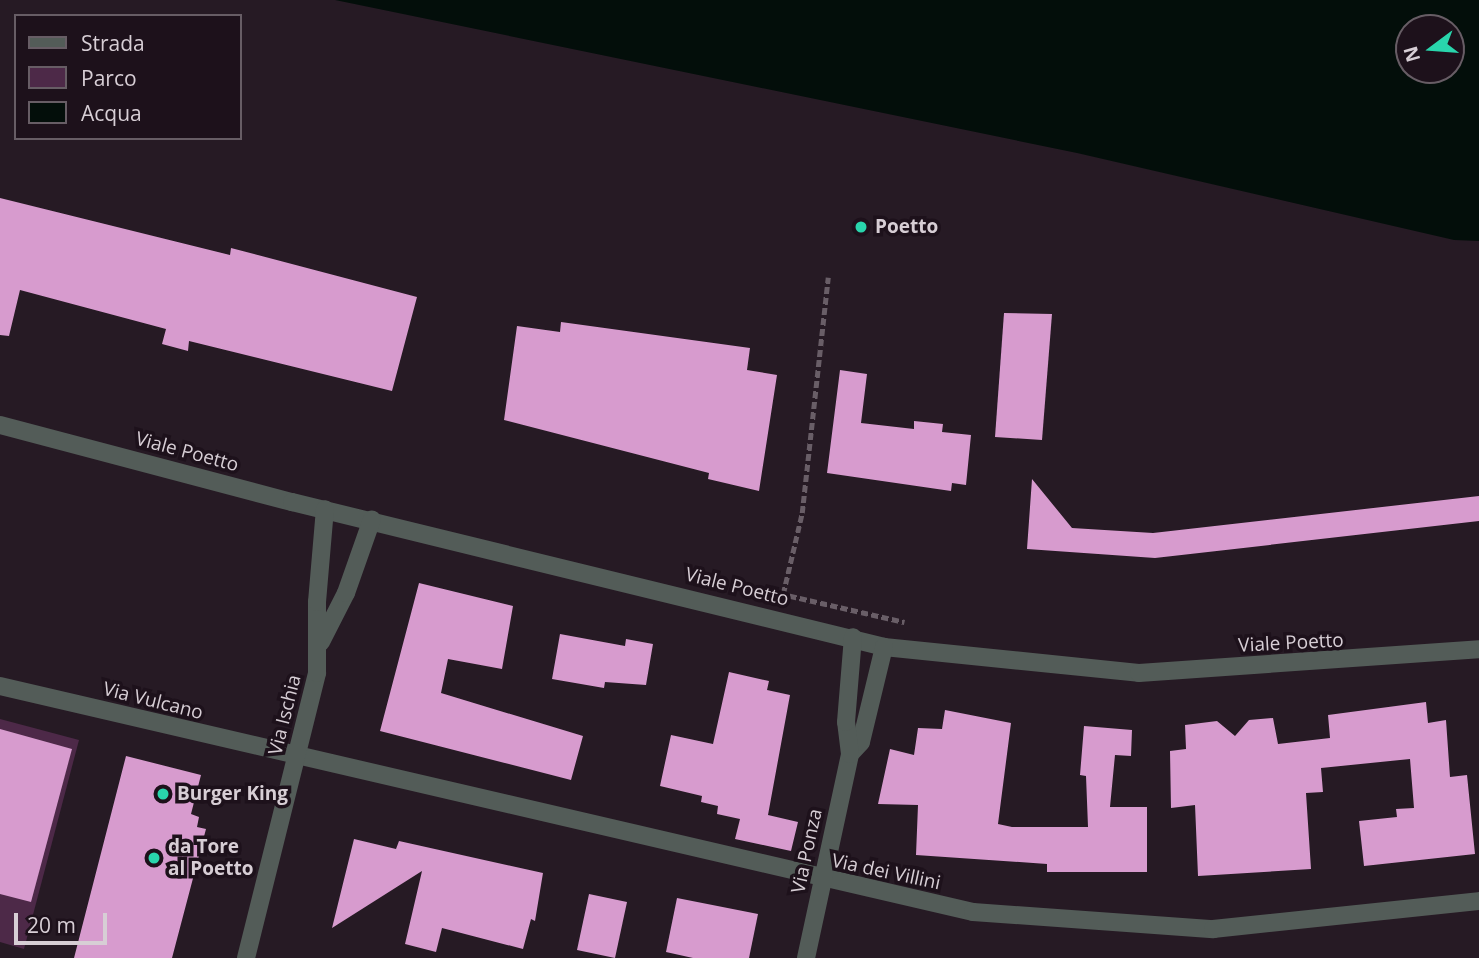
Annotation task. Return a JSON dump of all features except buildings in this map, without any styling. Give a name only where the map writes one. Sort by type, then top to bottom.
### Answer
[{"type":"street","name":"Viale Poetto","points":[[0,425],[325,509],[853,637],[884,647],[1139,673],[1479,649]]},
{"type":"street","name":"Via Ischia","points":[[246,958],[317,673],[317,602],[325,509]]},
{"type":"street","name":"Via Ischia","points":[[319,645],[346,593],[372,519]]},
{"type":"street","name":"Via Ponza","points":[[806,958],[850,754],[846,722],[853,637]]},
{"type":"street","name":"Via Ponza","points":[[850,754],[861,742],[884,647]]},
{"type":"street","name":"Via Vulcano","points":[[0,686],[296,757]]},
{"type":"street","name":"Via dei Villini","points":[[296,757],[822,880],[973,912],[1213,929],[1479,901]]},
{"type":"path","points":[[783,594],[802,513],[828,277]]},
{"type":"path","points":[[757,588],[913,624]]},
{"type":"green space","points":[[0,719],[79,740],[24,949],[0,942]]},
{"type":"water","points":[[335,0],[1479,0],[1479,241],[1454,240],[1077,153]]},
{"type":"place","name":"Poetto","points":[[861,227]]},
{"type":"place","name":"Burger King","points":[[163,794]]},
{"type":"place","name":"da Tore al Poetto","points":[[154,858]]}]
